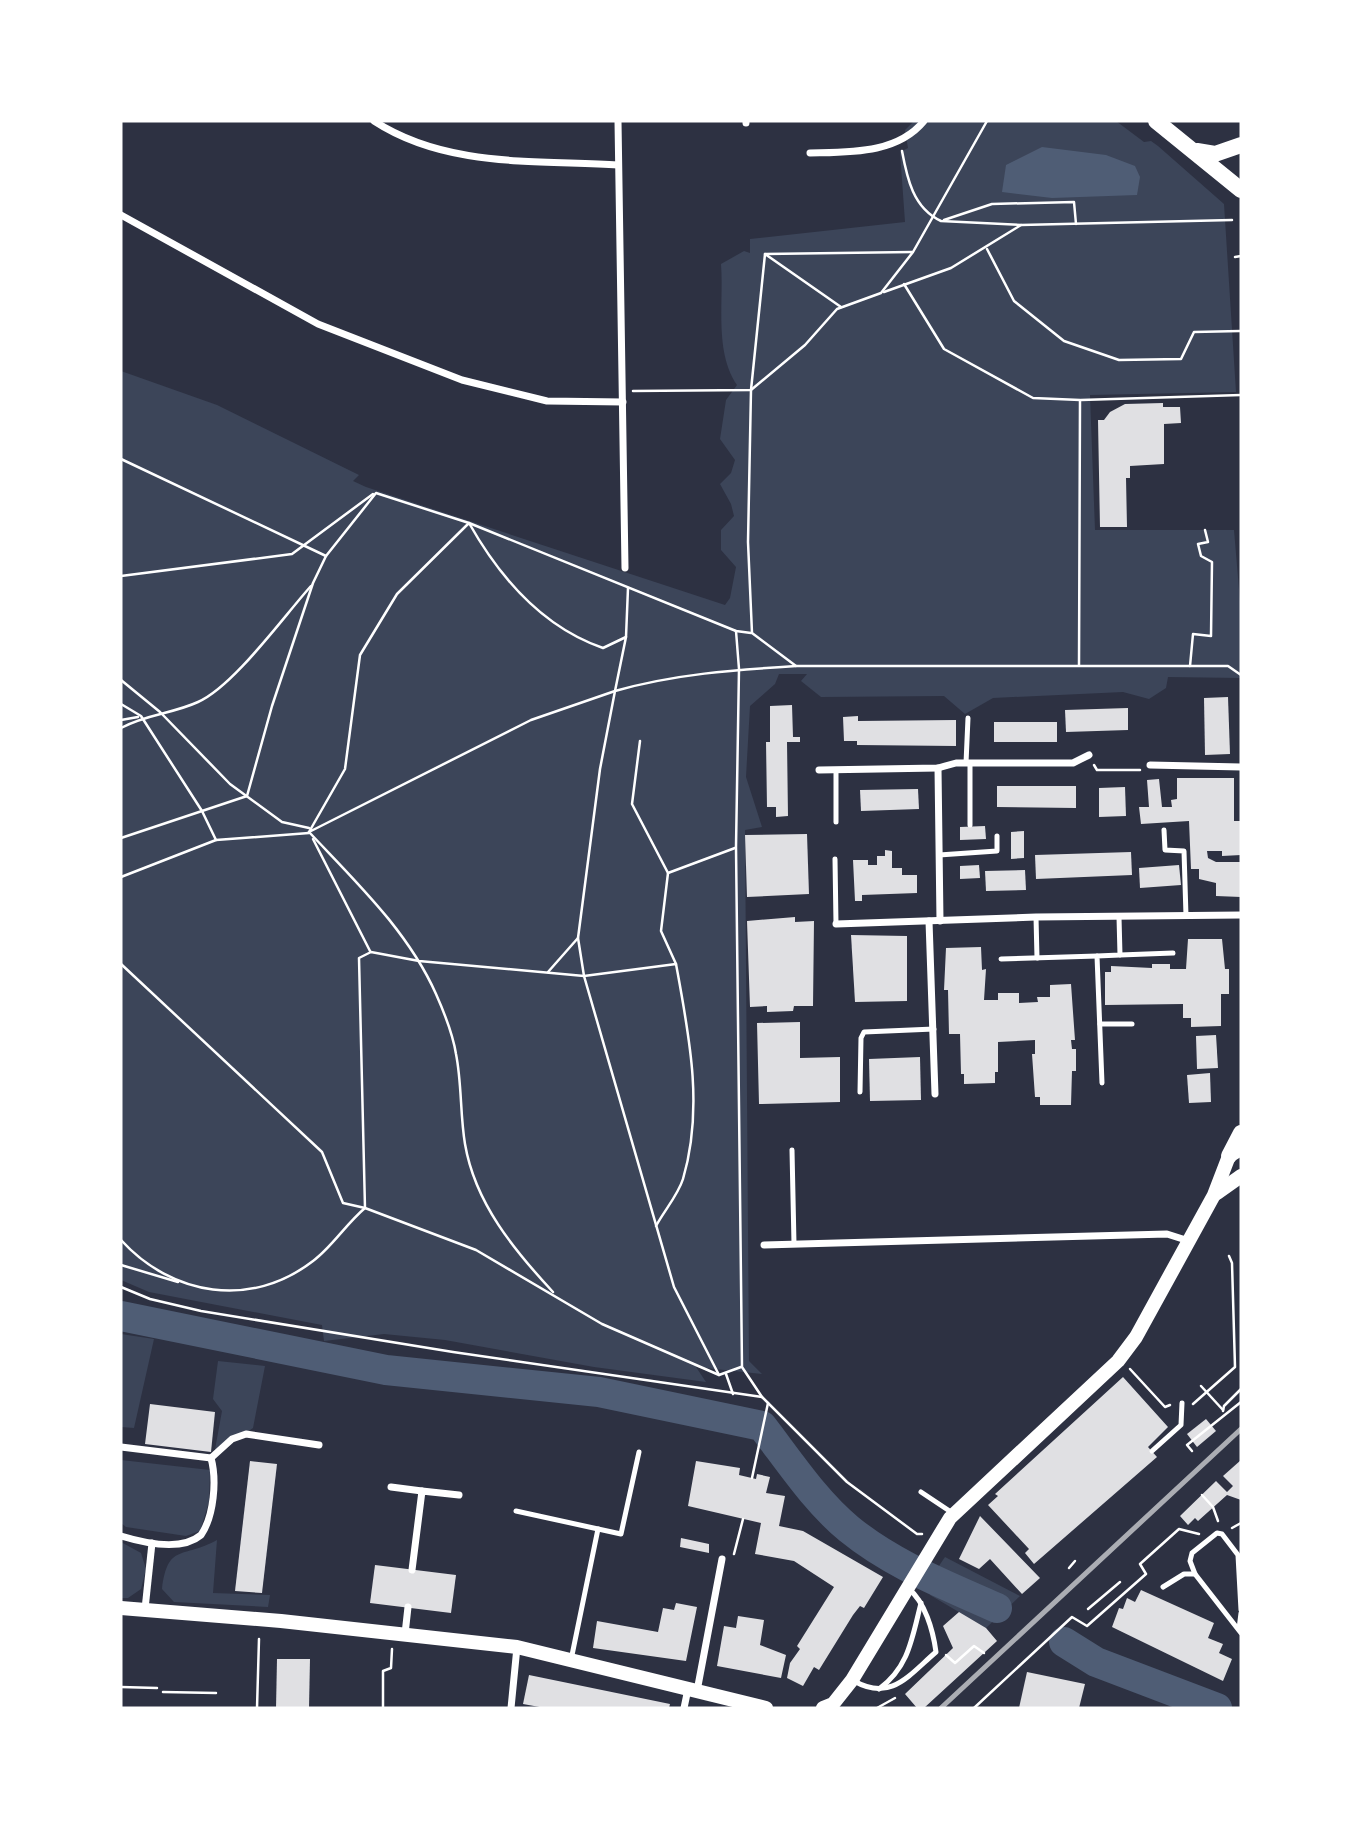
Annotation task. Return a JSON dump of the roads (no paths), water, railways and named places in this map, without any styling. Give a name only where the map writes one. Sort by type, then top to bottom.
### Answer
[{"type":"main road","points":[[1156,121],[1241,190]]},
{"type":"main road","points":[[1195,150],[1215,154],[1241,145]]},
{"type":"main road","points":[[823,1708],[833,1703],[852,1680],[954,1514],[1118,1361],[1147,1320],[1214,1195],[1235,1153],[1241,1133]]},
{"type":"main road","points":[[1214,1195],[1227,1183],[1241,1176]]},
{"type":"main road","points":[[121,1608],[517,1647],[766,1708]]},
{"type":"street","points":[[374,121],[413,143],[455,155],[618,165]]},
{"type":"street","points":[[618,121],[625,568]]},
{"type":"street","points":[[810,153],[865,151],[900,141],[914,133],[925,121]]},
{"type":"street","points":[[121,215],[318,324],[462,380],[547,401],[623,402]]},
{"type":"street","points":[[819,770],[1073,763],[1089,755]]},
{"type":"street","points":[[1150,765],[1241,766]]},
{"type":"street","points":[[938,768],[940,921]]},
{"type":"street","points":[[836,924],[1036,917],[1241,915]]},
{"type":"street","points":[[929,921],[936,1094]]},
{"type":"street","points":[[764,1245],[1167,1234],[1189,1241]]},
{"type":"street","points":[[121,1536],[152,1543],[188,1543],[201,1535],[212,1505],[211,1458],[232,1439],[246,1434],[318,1445]]},
{"type":"street","points":[[121,1447],[211,1458]]},
{"type":"street","points":[[391,1487],[459,1494]]},
{"type":"street","points":[[412,1570],[422,1491]]},
{"type":"street","points":[[145,1609],[152,1543]]},
{"type":"street","points":[[684,1708],[693,1689],[722,1559]]},
{"type":"street","points":[[405,1634],[408,1607]]},
{"type":"street","points":[[511,1708],[517,1647]]},
{"type":"lane","points":[[968,718],[971,825]]},
{"type":"lane","points":[[836,770],[836,822]]},
{"type":"lane","points":[[1164,830],[1165,850],[1184,851],[1186,916]]},
{"type":"lane","points":[[939,855],[997,851],[997,836]]},
{"type":"lane","points":[[835,859],[836,924]]},
{"type":"lane","points":[[1036,917],[1037,958]]},
{"type":"lane","points":[[1119,917],[1120,955]]},
{"type":"lane","points":[[1001,959],[1173,953]]},
{"type":"lane","points":[[1097,956],[1102,1083]]},
{"type":"lane","points":[[1100,1024],[1132,1024]]},
{"type":"lane","points":[[860,1092],[861,1038],[864,1032],[934,1029]]},
{"type":"lane","points":[[792,1150],[794,1244]]},
{"type":"lane","points":[[1152,1451],[1181,1425],[1182,1403]]},
{"type":"lane","points":[[516,1511],[621,1534],[639,1452]]},
{"type":"lane","points":[[921,1492],[954,1514]]},
{"type":"lane","points":[[572,1660],[598,1529]]},
{"type":"lane","points":[[1217,1533],[1222,1534],[1238,1555],[1240,1631],[1195,1574],[1190,1561],[1192,1553],[1217,1533]]},
{"type":"lane","points":[[1164,1587],[1184,1574],[1195,1574]]},
{"type":"lane","points":[[852,1680],[870,1690],[895,1687],[936,1652],[934,1636],[910,1585]]},
{"type":"lane","points":[[878,1689],[893,1678],[906,1660],[920,1603]]},
{"type":"waterway","points":[[121,1316],[386,1370],[599,1392],[762,1426],[792,1467],[849,1529],[902,1564],[997,1608]]},
{"type":"waterway","points":[[1064,1642],[1096,1662],[1217,1708]]},
{"type":"railway","points":[[941,1708],[1241,1429]]}]
